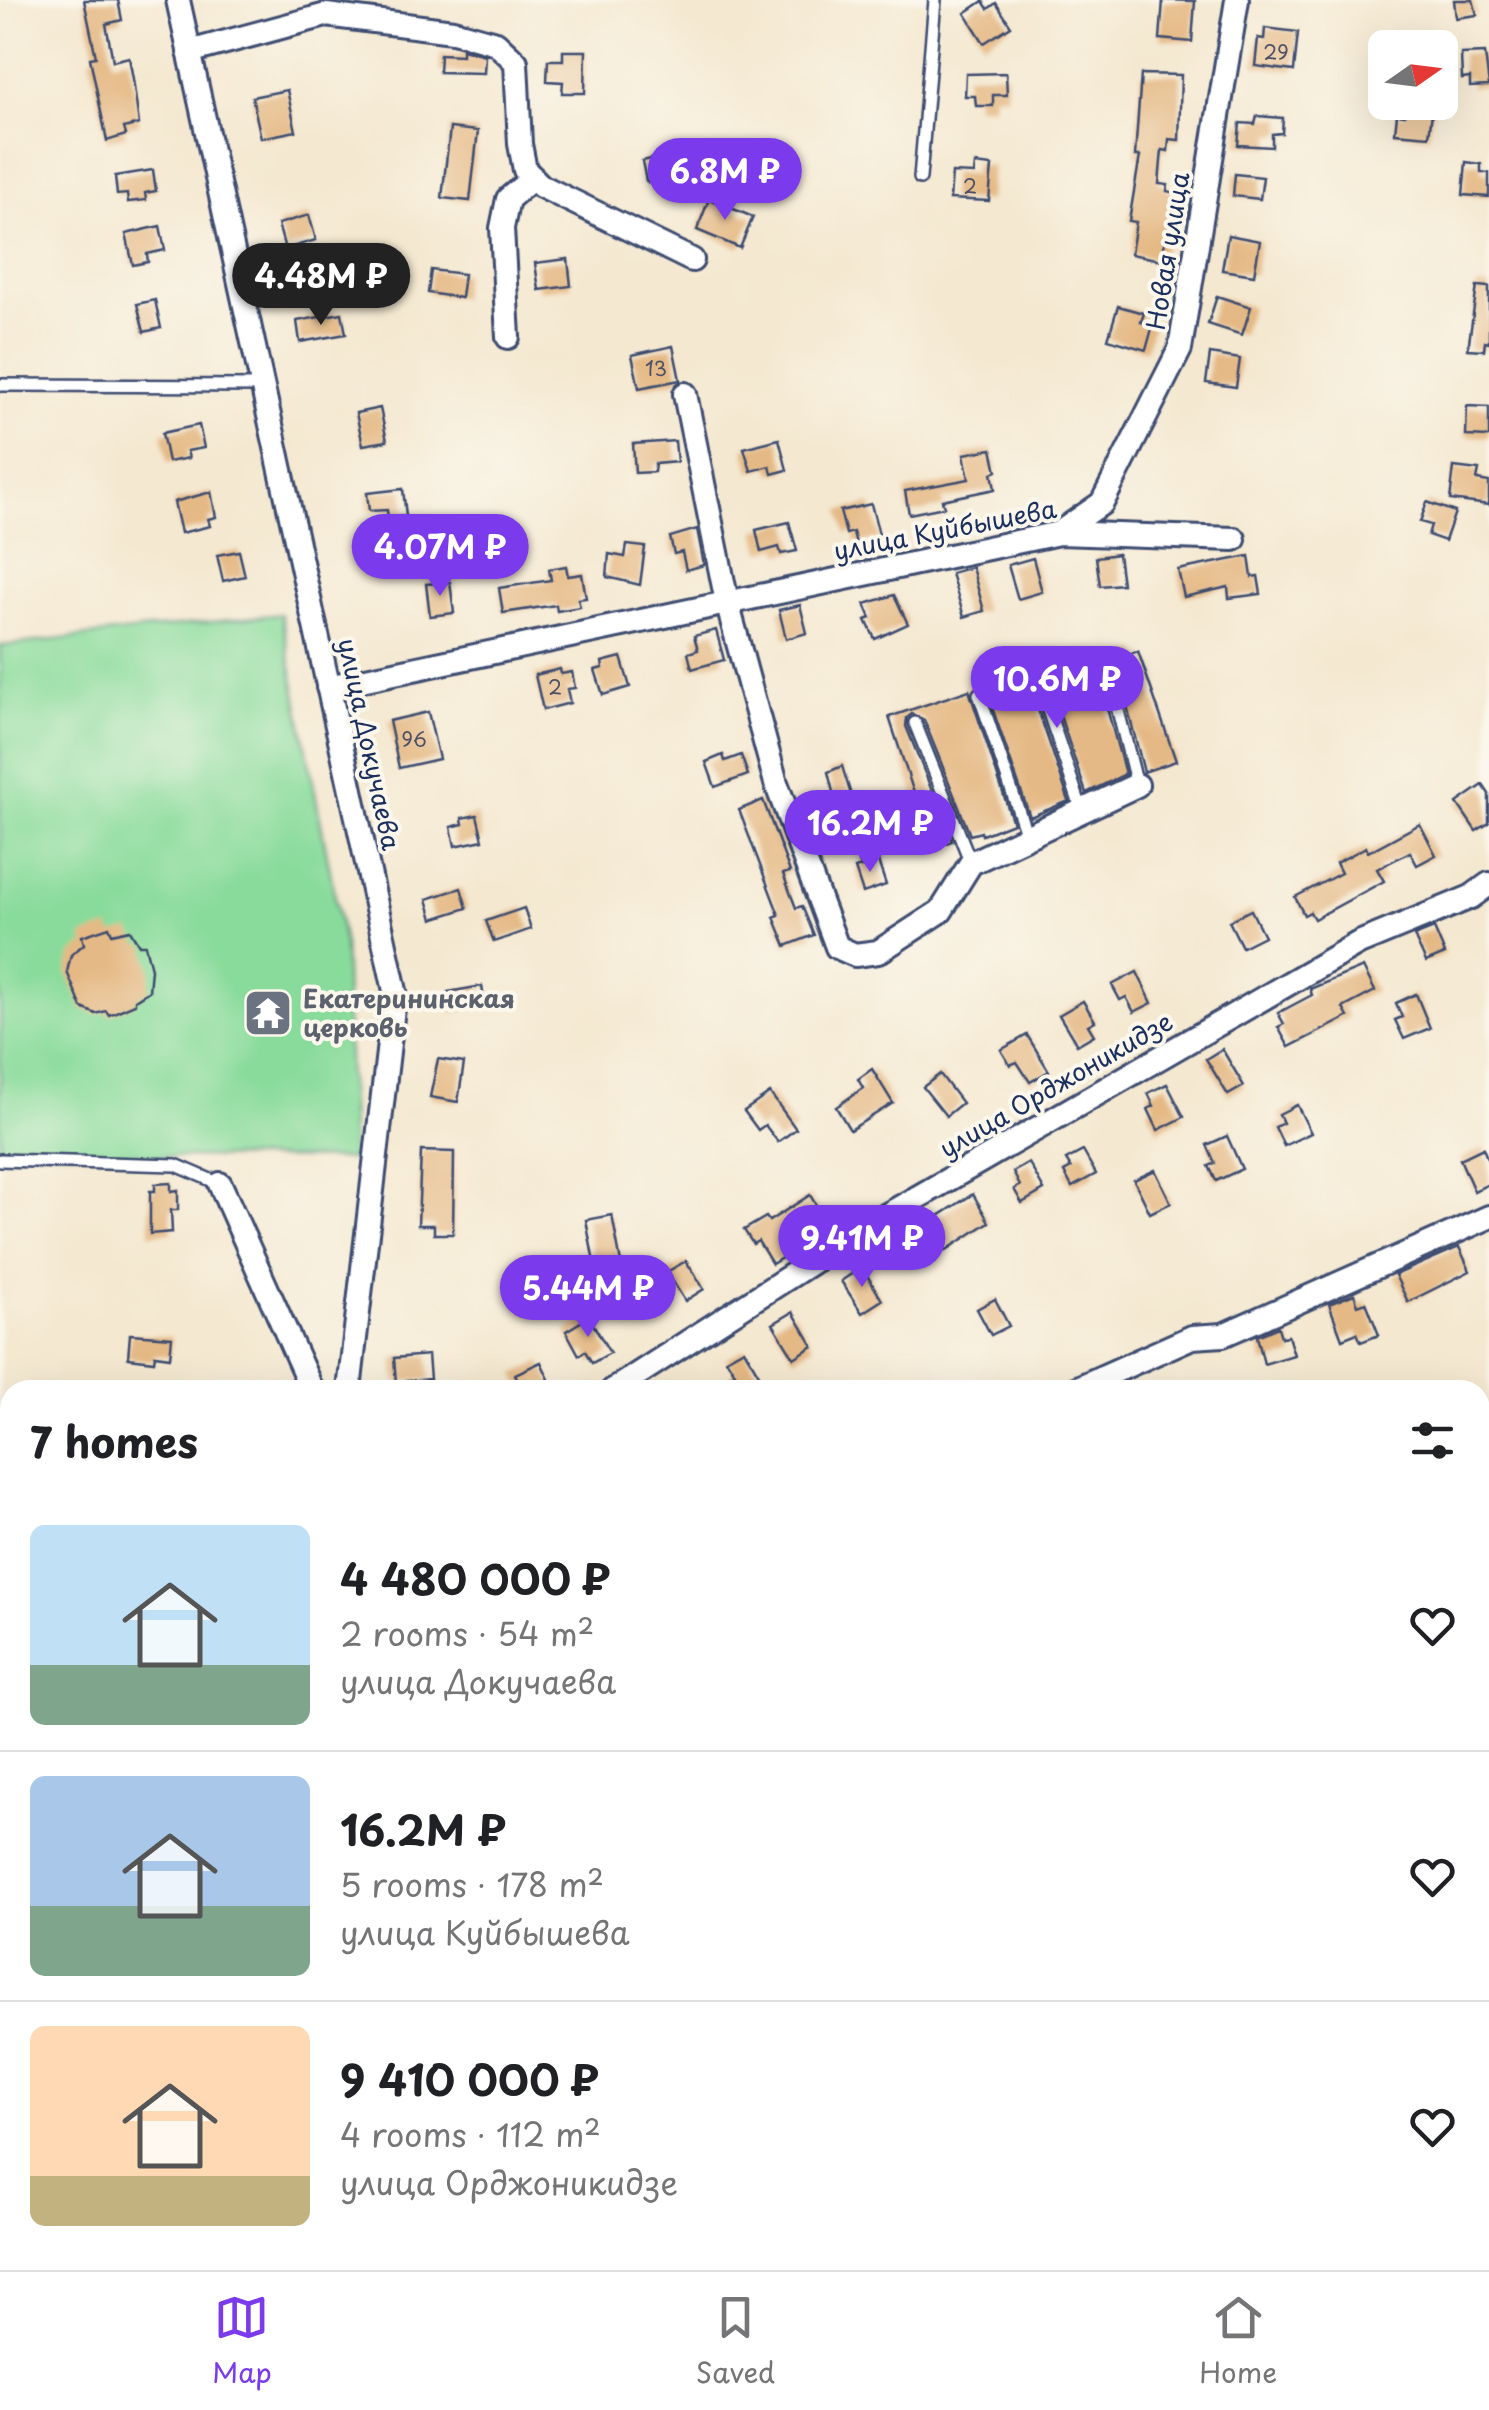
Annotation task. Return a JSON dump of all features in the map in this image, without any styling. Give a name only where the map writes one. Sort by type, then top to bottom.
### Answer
[{"type":"street","name":"улица Докучаева","points":[[178,0],[395,992],[350,1380]]},
{"type":"street","name":"Новая улица","points":[[1059,532],[1102,504],[1180,349],[1237,0]]},
{"type":"street","points":[[189,52],[326,16],[453,31],[496,43],[516,62],[525,170],[541,186],[692,260]]},
{"type":"street","points":[[508,337],[502,228],[508,199],[533,178]]},
{"type":"street","points":[[685,394],[727,602],[776,783],[837,947],[854,955],[878,952],[941,911],[971,863],[1137,785]]},
{"type":"street","name":"улица Куйбышева","points":[[328,688],[1059,532],[1234,539]]},
{"type":"street","name":"улица Орджоникидзе","points":[[629,1380],[890,1213],[1358,942],[1471,897],[1489,884]]},
{"type":"street","points":[[220,1184],[308,1380]]},
{"type":"street","points":[[1095,1380],[1192,1337],[1223,1335],[1489,1217]]},
{"type":"lane","points":[[920,178],[935,0]]},
{"type":"lane","points":[[0,385],[262,386]]},
{"type":"lane","points":[[1105,660],[1137,785]]},
{"type":"lane","points":[[1038,680],[1082,811]]},
{"type":"lane","points":[[979,694],[1028,836]]},
{"type":"lane","points":[[914,723],[971,863]]},
{"type":"lane","points":[[0,1160],[176,1165],[220,1184]]},
{"type":"green space","points":[[281,614],[344,944],[352,1159],[170,1157],[0,1148],[0,646]]},
{"type":"building","points":[[84,0],[118,0],[122,20],[106,24],[113,61],[129,57],[133,79],[139,124],[124,128],[126,135],[107,141],[90,58],[96,57]]},
{"type":"building","points":[[1163,0],[1195,1],[1192,42],[1160,39]]},
{"type":"building","points":[[1454,0],[1473,0],[1477,15],[1456,18]]},
{"type":"building","points":[[983,1],[988,9],[996,3],[1011,26],[984,43],[965,13]]},
{"type":"building","points":[[1265,28],[1298,32],[1294,71],[1255,66],[1258,38],[1264,39]]},
{"type":"building","points":[[462,49],[485,55],[484,73],[439,72],[440,54],[462,55]]},
{"type":"building","points":[[563,51],[586,51],[585,93],[562,93],[563,82],[547,81],[548,60],[563,60]]},
{"type":"building","points":[[1485,53],[1489,86],[1470,87],[1470,78],[1462,79],[1461,54]]},
{"type":"building","points":[[1006,73],[1007,95],[993,95],[993,106],[976,106],[975,96],[965,96],[966,74]]},
{"type":"building","points":[[1141,74],[1181,75],[1179,140],[1169,139],[1168,151],[1162,150],[1159,184],[1168,185],[1167,191],[1176,193],[1161,260],[1131,254],[1136,222],[1129,221],[1140,156],[1135,156]]},
{"type":"building","points":[[287,90],[296,131],[261,138],[252,97]]},
{"type":"building","points":[[1257,116],[1283,118],[1282,133],[1272,134],[1272,147],[1238,145],[1240,123],[1255,124]]},
{"type":"building","points":[[1396,120],[1431,120],[1429,136],[1395,133]]},
{"type":"building","points":[[450,128],[478,131],[470,201],[442,198]]},
{"type":"building","points":[[684,152],[691,173],[646,181],[642,161]]},
{"type":"building","points":[[1466,162],[1481,164],[1481,172],[1489,173],[1489,197],[1463,195]]},
{"type":"building","points":[[975,164],[992,166],[989,201],[950,199],[952,173],[974,174]]},
{"type":"building","points":[[153,170],[156,191],[145,193],[146,200],[128,202],[127,194],[117,195],[115,176]]},
{"type":"building","points":[[1235,174],[1263,177],[1260,199],[1233,196]]},
{"type":"building","points":[[709,199],[753,217],[740,248],[697,230]]},
{"type":"building","points":[[309,215],[316,240],[285,249],[278,224]]},
{"type":"building","points":[[160,226],[165,250],[147,254],[148,262],[133,265],[126,234]]},
{"type":"building","points":[[1228,235],[1260,241],[1254,275],[1222,270]]},
{"type":"building","points":[[568,259],[571,286],[539,290],[535,263]]},
{"type":"building","points":[[431,270],[464,274],[461,298],[428,293]]},
{"type":"building","points":[[1477,286],[1489,287],[1489,342],[1485,341],[1484,350],[1468,349]]},
{"type":"building","points":[[1217,296],[1251,307],[1242,335],[1208,324]]},
{"type":"building","points":[[155,300],[161,328],[144,332],[137,304]]},
{"type":"building","points":[[1118,306],[1144,313],[1141,322],[1153,325],[1146,350],[1108,339]]},
{"type":"building","points":[[342,313],[346,334],[300,342],[297,321]]},
{"type":"building","points":[[673,346],[680,380],[639,388],[632,355]]},
{"type":"building","points":[[1210,354],[1240,359],[1236,387],[1206,383]]},
{"type":"building","points":[[1467,406],[1489,407],[1489,437],[1466,436]]},
{"type":"building","points":[[380,408],[387,441],[363,445],[356,413]]},
{"type":"building","points":[[199,425],[204,448],[187,451],[189,458],[168,462],[162,433]]},
{"type":"building","points":[[779,439],[787,470],[772,474],[770,466],[751,471],[744,448]]},
{"type":"building","points":[[675,441],[677,462],[655,464],[654,472],[635,473],[633,444]]},
{"type":"building","points":[[992,449],[997,471],[992,473],[995,489],[942,500],[944,507],[909,514],[905,491],[969,479],[964,454]]},
{"type":"building","points":[[1454,467],[1479,470],[1477,480],[1489,482],[1489,505],[1450,500]]},
{"type":"building","points":[[403,489],[406,516],[388,518],[387,510],[369,511],[367,493]]},
{"type":"building","points":[[211,492],[216,517],[208,519],[210,526],[181,533],[174,502]]},
{"type":"building","points":[[1427,502],[1455,512],[1445,541],[1428,535],[1431,525],[1420,522]]},
{"type":"building","points":[[871,504],[880,538],[856,544],[853,532],[846,534],[840,511]]},
{"type":"building","points":[[789,522],[797,551],[781,554],[779,547],[761,552],[756,530]]},
{"type":"building","points":[[697,529],[704,565],[686,570],[682,552],[674,554],[670,537]]},
{"type":"building","points":[[627,545],[645,547],[640,585],[607,577],[609,554],[625,557]]},
{"type":"building","points":[[239,551],[245,576],[223,581],[217,555]]},
{"type":"building","points":[[1118,554],[1122,584],[1100,586],[1096,557]]},
{"type":"building","points":[[1249,556],[1252,577],[1258,576],[1261,594],[1229,598],[1228,587],[1184,597],[1178,570]]},
{"type":"building","points":[[1033,558],[1042,592],[1018,599],[1008,565]]},
{"type":"building","points":[[566,566],[568,576],[582,574],[586,598],[578,599],[580,607],[557,611],[556,605],[503,613],[499,588],[551,580],[549,569]]},
{"type":"building","points":[[972,567],[984,611],[964,617],[951,573]]},
{"type":"building","points":[[450,582],[454,613],[430,616],[426,584]]},
{"type":"building","points":[[894,595],[908,624],[875,639],[866,620],[871,618],[865,604]]},
{"type":"building","points":[[800,605],[807,633],[786,639],[779,610]]},
{"type":"building","points":[[716,630],[724,660],[692,669],[688,653],[698,650],[694,636]]},
{"type":"building","points":[[1091,650],[1125,774],[1086,793],[1047,677],[1041,671],[1034,672],[1029,683],[1069,801],[1030,817],[985,687]]},
{"type":"building","points":[[1138,651],[1176,761],[1144,772],[1115,659]]},
{"type":"building","points":[[621,657],[630,687],[603,695],[595,670],[603,668],[602,662]]},
{"type":"building","points":[[560,669],[561,674],[572,672],[575,688],[567,689],[570,703],[543,710],[535,675]]},
{"type":"building","points":[[969,690],[1013,823],[982,835],[970,835],[924,720],[912,714],[906,726],[952,841],[932,848],[889,717]]},
{"type":"building","points":[[428,712],[439,759],[399,768],[389,721]]},
{"type":"building","points":[[723,755],[725,761],[741,755],[748,775],[715,787],[706,762]]},
{"type":"building","points":[[842,766],[861,827],[836,835],[830,815],[837,808],[828,772]]},
{"type":"building","points":[[1483,785],[1489,794],[1489,823],[1476,831],[1457,803]]},
{"type":"building","points":[[763,800],[790,872],[783,874],[796,908],[802,906],[814,935],[786,946],[774,917],[779,915],[739,810]]},
{"type":"building","points":[[477,815],[483,840],[455,846],[451,827],[463,824],[462,818]]},
{"type":"building","points":[[1420,824],[1436,855],[1417,865],[1410,852],[1377,869],[1384,881],[1314,919],[1310,912],[1304,915],[1295,897],[1341,873],[1336,863],[1366,847],[1368,852]]},
{"type":"building","points":[[876,855],[886,885],[863,893],[855,869],[861,867],[859,861]]},
{"type":"building","points":[[461,888],[467,908],[433,919],[427,899]]},
{"type":"building","points":[[524,908],[531,929],[494,942],[486,921]]},
{"type":"building","points":[[1251,910],[1264,936],[1242,947],[1229,921]]},
{"type":"building","points":[[109,927],[112,934],[130,930],[139,945],[145,945],[151,969],[149,991],[135,1004],[109,1015],[106,1011],[96,1014],[82,1008],[67,972],[71,955],[84,944],[82,936]]},
{"type":"building","points":[[1434,928],[1445,954],[1426,962],[1414,936]]},
{"type":"building","points":[[1363,967],[1375,991],[1343,1008],[1348,1017],[1289,1047],[1278,1027],[1284,1024],[1278,1013],[1312,995],[1310,989]]},
{"type":"building","points":[[1137,972],[1152,1003],[1134,1012],[1126,997],[1120,1000],[1112,985]]},
{"type":"building","points":[[482,986],[485,1006],[451,1012],[448,992]]},
{"type":"building","points":[[1416,994],[1430,1028],[1404,1039],[1395,1020],[1402,1017],[1396,1003]]},
{"type":"building","points":[[1083,1001],[1095,1021],[1088,1025],[1094,1035],[1077,1045],[1059,1015]]},
{"type":"building","points":[[1027,1035],[1049,1071],[1030,1082],[1017,1062],[1010,1065],[1001,1050]]},
{"type":"building","points":[[1222,1049],[1244,1086],[1228,1095],[1206,1059]]},
{"type":"building","points":[[438,1059],[464,1063],[458,1102],[430,1097]]},
{"type":"building","points":[[872,1069],[893,1103],[850,1130],[836,1107],[863,1088],[858,1079]]},
{"type":"building","points":[[940,1074],[962,1103],[946,1116],[923,1087]]},
{"type":"building","points":[[1167,1084],[1184,1117],[1158,1130],[1148,1109],[1154,1106],[1148,1093]]},
{"type":"building","points":[[770,1093],[796,1129],[778,1142],[765,1125],[758,1130],[744,1111]]},
{"type":"building","points":[[1297,1105],[1311,1133],[1284,1146],[1275,1127],[1283,1123],[1279,1114]]},
{"type":"building","points":[[1227,1136],[1242,1169],[1216,1181],[1209,1166],[1215,1163],[1207,1145]]},
{"type":"building","points":[[1483,1148],[1489,1163],[1489,1184],[1474,1191],[1460,1159]]},
{"type":"building","points":[[421,1151],[454,1152],[453,1234],[434,1234],[434,1225],[418,1225]]},
{"type":"building","points":[[1083,1151],[1096,1174],[1072,1187],[1064,1172],[1071,1168],[1066,1160]]},
{"type":"building","points":[[1029,1163],[1044,1190],[1022,1203],[1014,1189],[1020,1186],[1013,1172]]},
{"type":"building","points":[[1155,1170],[1171,1203],[1150,1213],[1134,1180]]},
{"type":"building","points":[[171,1183],[171,1191],[178,1190],[178,1210],[171,1210],[172,1232],[150,1234],[150,1191],[155,1191],[155,1184]]},
{"type":"building","points":[[973,1194],[989,1222],[945,1251],[928,1223]]},
{"type":"building","points":[[810,1195],[825,1220],[784,1246],[788,1254],[772,1264],[758,1241],[753,1244],[744,1230],[766,1217],[769,1221]]},
{"type":"building","points":[[612,1215],[621,1263],[595,1268],[586,1220]]},
{"type":"building","points":[[1459,1247],[1470,1271],[1408,1302],[1395,1275]]},
{"type":"building","points":[[686,1261],[704,1289],[685,1301],[667,1272]]},
{"type":"building","points":[[862,1267],[882,1300],[862,1313],[841,1281]]},
{"type":"building","points":[[1354,1294],[1358,1305],[1366,1302],[1379,1335],[1361,1342],[1357,1333],[1342,1339],[1329,1304]]},
{"type":"building","points":[[995,1299],[1009,1326],[991,1335],[977,1309]]},
{"type":"building","points":[[793,1312],[813,1346],[794,1358],[773,1324]]},
{"type":"building","points":[[589,1317],[610,1353],[592,1363],[585,1351],[579,1355],[566,1331]]},
{"type":"building","points":[[1278,1327],[1281,1337],[1288,1336],[1294,1355],[1264,1364],[1257,1336]]},
{"type":"building","points":[[130,1334],[172,1337],[170,1357],[155,1355],[154,1361],[128,1358]]},
{"type":"building","points":[[744,1349],[761,1378],[732,1380],[729,1376],[735,1373],[726,1359]]},
{"type":"building","points":[[428,1355],[430,1379],[396,1380],[394,1358]]},
{"type":"building","points":[[541,1362],[549,1380],[518,1380],[515,1374]]},
{"type":"place","name":"Екатерининская церковь","points":[[268,1013]]}]
